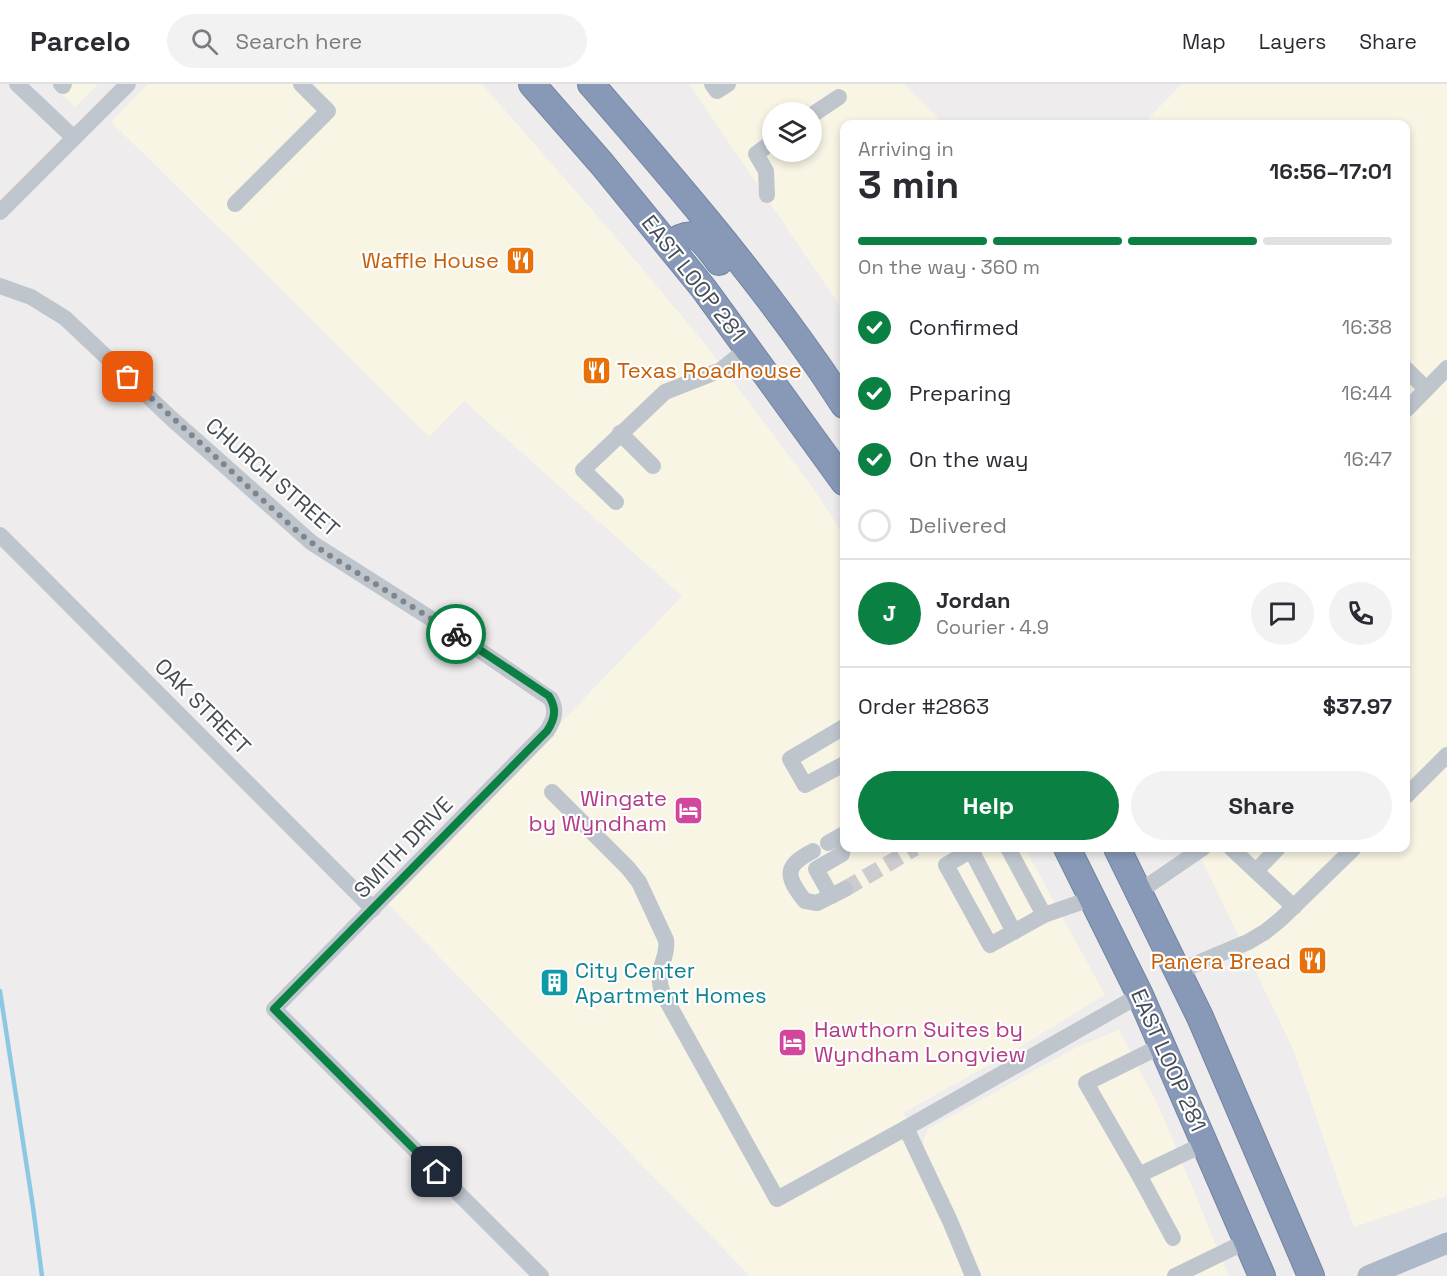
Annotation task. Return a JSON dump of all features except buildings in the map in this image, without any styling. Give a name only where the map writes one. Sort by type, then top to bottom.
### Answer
[{"type":"highway","name":"EAST LOOP 281","points":[[532,84],[669,245],[748,348],[840,476]]},
{"type":"highway","name":"EAST LOOP 281","points":[[591,84],[677,183],[813,359],[840,399]]},
{"type":"highway","points":[[669,245],[682,236],[698,237],[744,295],[813,359]]},
{"type":"highway","name":"EAST LOOP 281","points":[[1069,852],[1140,995],[1262,1276]]},
{"type":"highway","name":"EAST LOOP 281","points":[[1119,852],[1179,971],[1311,1276]]},
{"type":"main road","points":[[1368,1276],[1447,1242]]},
{"type":"street","points":[[17,84],[74,138]]},
{"type":"street","points":[[0,212],[128,84]]},
{"type":"street","points":[[235,204],[328,111],[301,84]]},
{"type":"street","points":[[712,84],[717,92],[728,84]]},
{"type":"street","points":[[822,108],[839,97]]},
{"type":"street","points":[[762,150],[756,154],[766,171],[767,195]]},
{"type":"street","name":"CHURCH STREET","points":[[0,286],[32,297],[65,318],[189,435],[312,543],[545,693],[551,699],[555,711]]},
{"type":"street","points":[[616,502],[583,470],[664,392],[721,370],[748,348]]},
{"type":"street","points":[[1410,406],[1447,368]]},
{"type":"street","points":[[1410,373],[1426,389]]},
{"type":"street","points":[[620,432],[653,466]]},
{"type":"street","name":"OAK STREET","points":[[0,535],[374,909]]},
{"type":"street","name":"SMITH DRIVE","points":[[541,1276],[274,1009],[547,731],[553,721],[555,711]]},
{"type":"street","points":[[840,729],[790,759],[805,784],[840,766]]},
{"type":"street","points":[[1410,792],[1447,755]]},
{"type":"street","points":[[552,792],[628,868],[639,882],[666,940],[667,946],[659,977],[663,994],[777,1199],[1140,995]]},
{"type":"street","points":[[828,846],[842,854],[816,869],[838,892],[818,903],[805,901],[796,890],[790,876],[791,867],[798,859],[828,846]]},
{"type":"street","points":[[968,852],[946,865],[990,945],[1044,915],[1093,898]]},
{"type":"street","points":[[974,852],[1014,932]]},
{"type":"street","points":[[1010,852],[1044,915]]},
{"type":"street","points":[[1140,891],[1197,852]]},
{"type":"street","points":[[1242,852],[1256,871],[1294,907]]},
{"type":"street","points":[[1256,871],[1274,852]]},
{"type":"street","points":[[1179,971],[1248,942],[1265,932],[1294,907],[1346,852]]},
{"type":"street","points":[[1161,1046],[1086,1083],[1173,1238]]},
{"type":"street","points":[[906,1128],[973,1276]]},
{"type":"street","points":[[1139,1175],[1206,1143]]},
{"type":"street","points":[[1176,1276],[1247,1241]]},
{"type":"shaded area","points":[[52,84],[98,84],[75,107]]},
{"type":"shaded area","points":[[148,84],[482,84],[706,345],[809,482],[840,529],[840,852],[1027,852],[1105,995],[1005,1056],[903,1113],[923,1148],[928,1129],[1077,1047],[1119,1030],[1159,1107],[1229,1276],[750,1276],[388,904],[682,596],[464,401],[429,437],[111,122]]},
{"type":"shaded area","points":[[689,84],[904,84],[940,120],[840,120],[840,306]]},
{"type":"shaded area","points":[[1182,84],[1447,84],[1447,1196],[1354,1227],[1293,1049],[1198,852],[1410,852],[1410,120],[1147,120]]},
{"type":"waterway","points":[[0,991],[42,1276]]},
{"type":"tunnel","points":[[845,889],[908,852]]},
{"type":"way so far","points":[[128,377],[299,533],[327,554],[456,634]]},
{"type":"place","name":"Waffle House","points":[[520,260]]},
{"type":"place","name":"Texas Roadhouse","points":[[596,370]]},
{"type":"place","name":"Wingate by Wyndham","points":[[688,811]]},
{"type":"place","name":"Panera Bread","points":[[1312,961]]},
{"type":"place","name":"City Center Apartment Homes","points":[[554,983]]},
{"type":"place","name":"Hawthorn Suites by Wyndham Longview","points":[[793,1042]]},
{"type":"route","points":[[437,1172],[274,1009],[547,731],[553,721],[555,707],[549,696],[456,634]]}]
